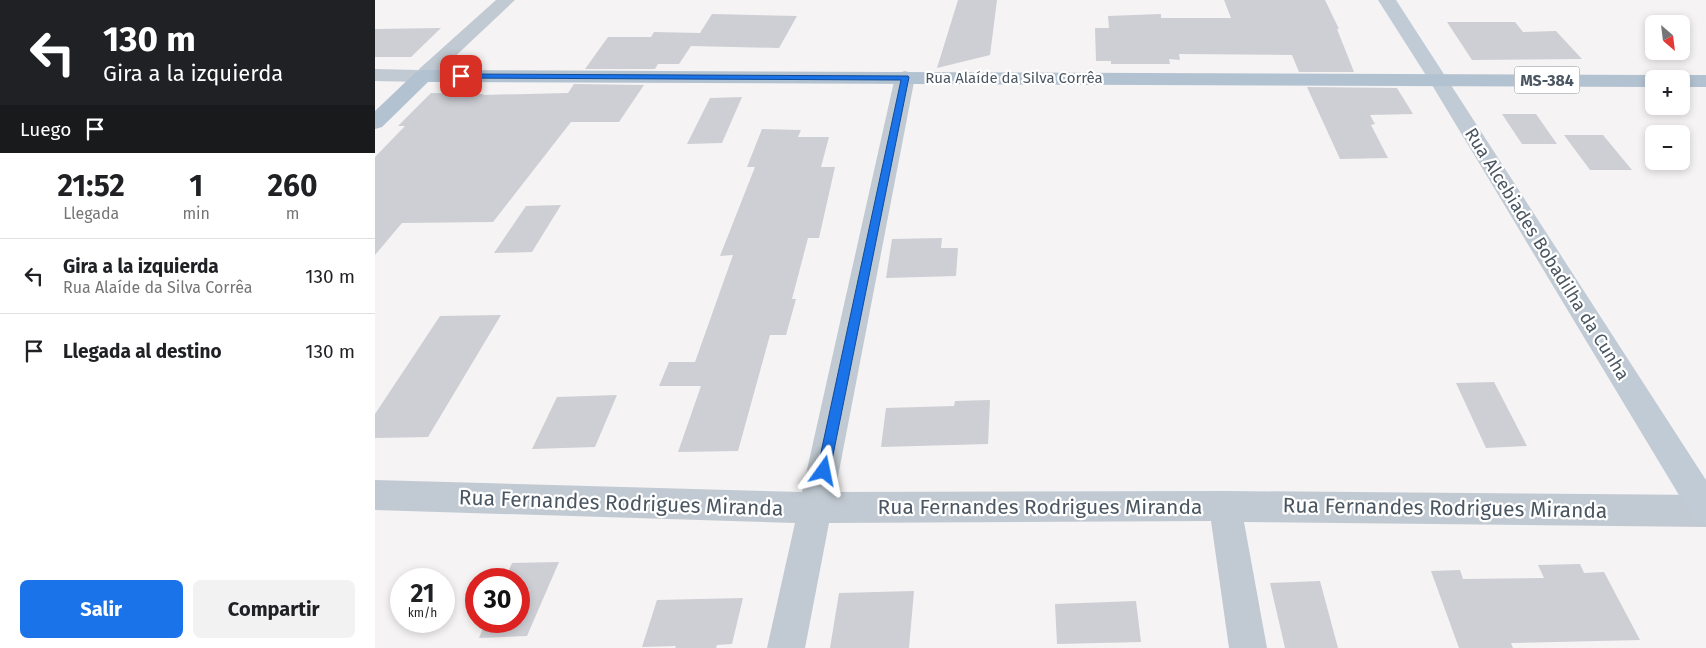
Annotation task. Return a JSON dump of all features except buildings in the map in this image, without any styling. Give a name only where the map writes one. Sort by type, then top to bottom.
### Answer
[{"type":"main road","name":"Rua Alaíde da Silva Corrêa","points":[[423,76],[1645,81]]},
{"type":"main road","points":[[375,123],[423,76]]},
{"type":"main road","points":[[1690,81],[1706,81]]},
{"type":"street","points":[[423,76],[507,0]]},
{"type":"street","name":"Rua Alcebiades Bobadilha da Cunha","points":[[1387,0],[1439,80],[1706,510]]},
{"type":"street","name":"Rua Alaíde da Silva Corrêa","points":[[375,75],[423,76]]},
{"type":"street","points":[[786,648],[817,508],[905,77]]},
{"type":"street","name":"Rua Fernandes Rodrigues Miranda","points":[[375,495],[817,508],[1225,506],[1706,510]]},
{"type":"street","points":[[1225,506],[1248,648]]},
{"type":"route","points":[[461,76],[905,77],[824,471]]}]
